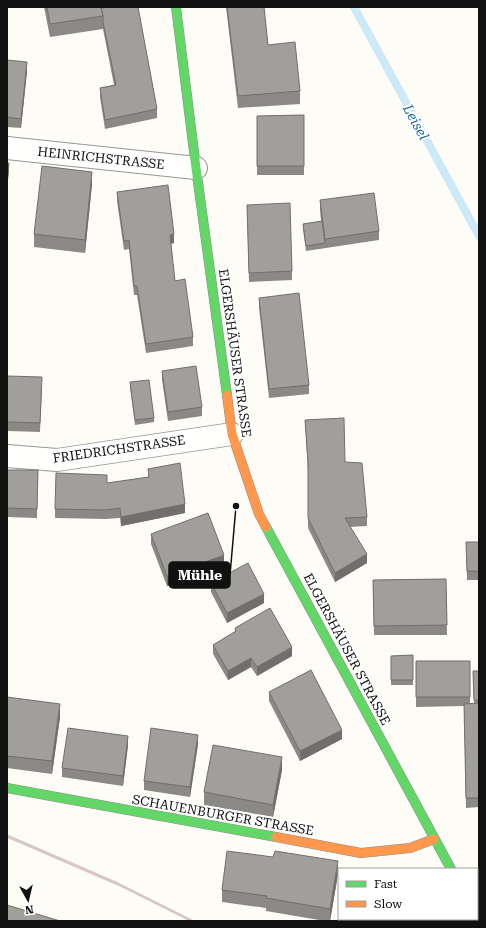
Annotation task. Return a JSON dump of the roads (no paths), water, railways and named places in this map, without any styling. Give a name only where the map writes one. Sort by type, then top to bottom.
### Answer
[{"type":"street","name":"ELGERSHÄUSER STRASSE","points":[[176,7],[232,434],[259,514],[450,868]]},
{"type":"street","name":"HEINRICHSTRASSE","points":[[7,148],[196,168]]},
{"type":"street","name":"FRIEDRICHSTRASSE","points":[[7,456],[57,460],[232,434]]},
{"type":"street","name":"SCHAUENBURGER STRASSE","points":[[7,788],[361,853],[410,848],[434,839]]},
{"type":"waterway","name":"Leisel","points":[[354,7],[479,236]]},
{"type":"railway","points":[[7,836],[118,884],[192,921]]},
{"type":"place","name":"Mühle","points":[[236,506]]}]
